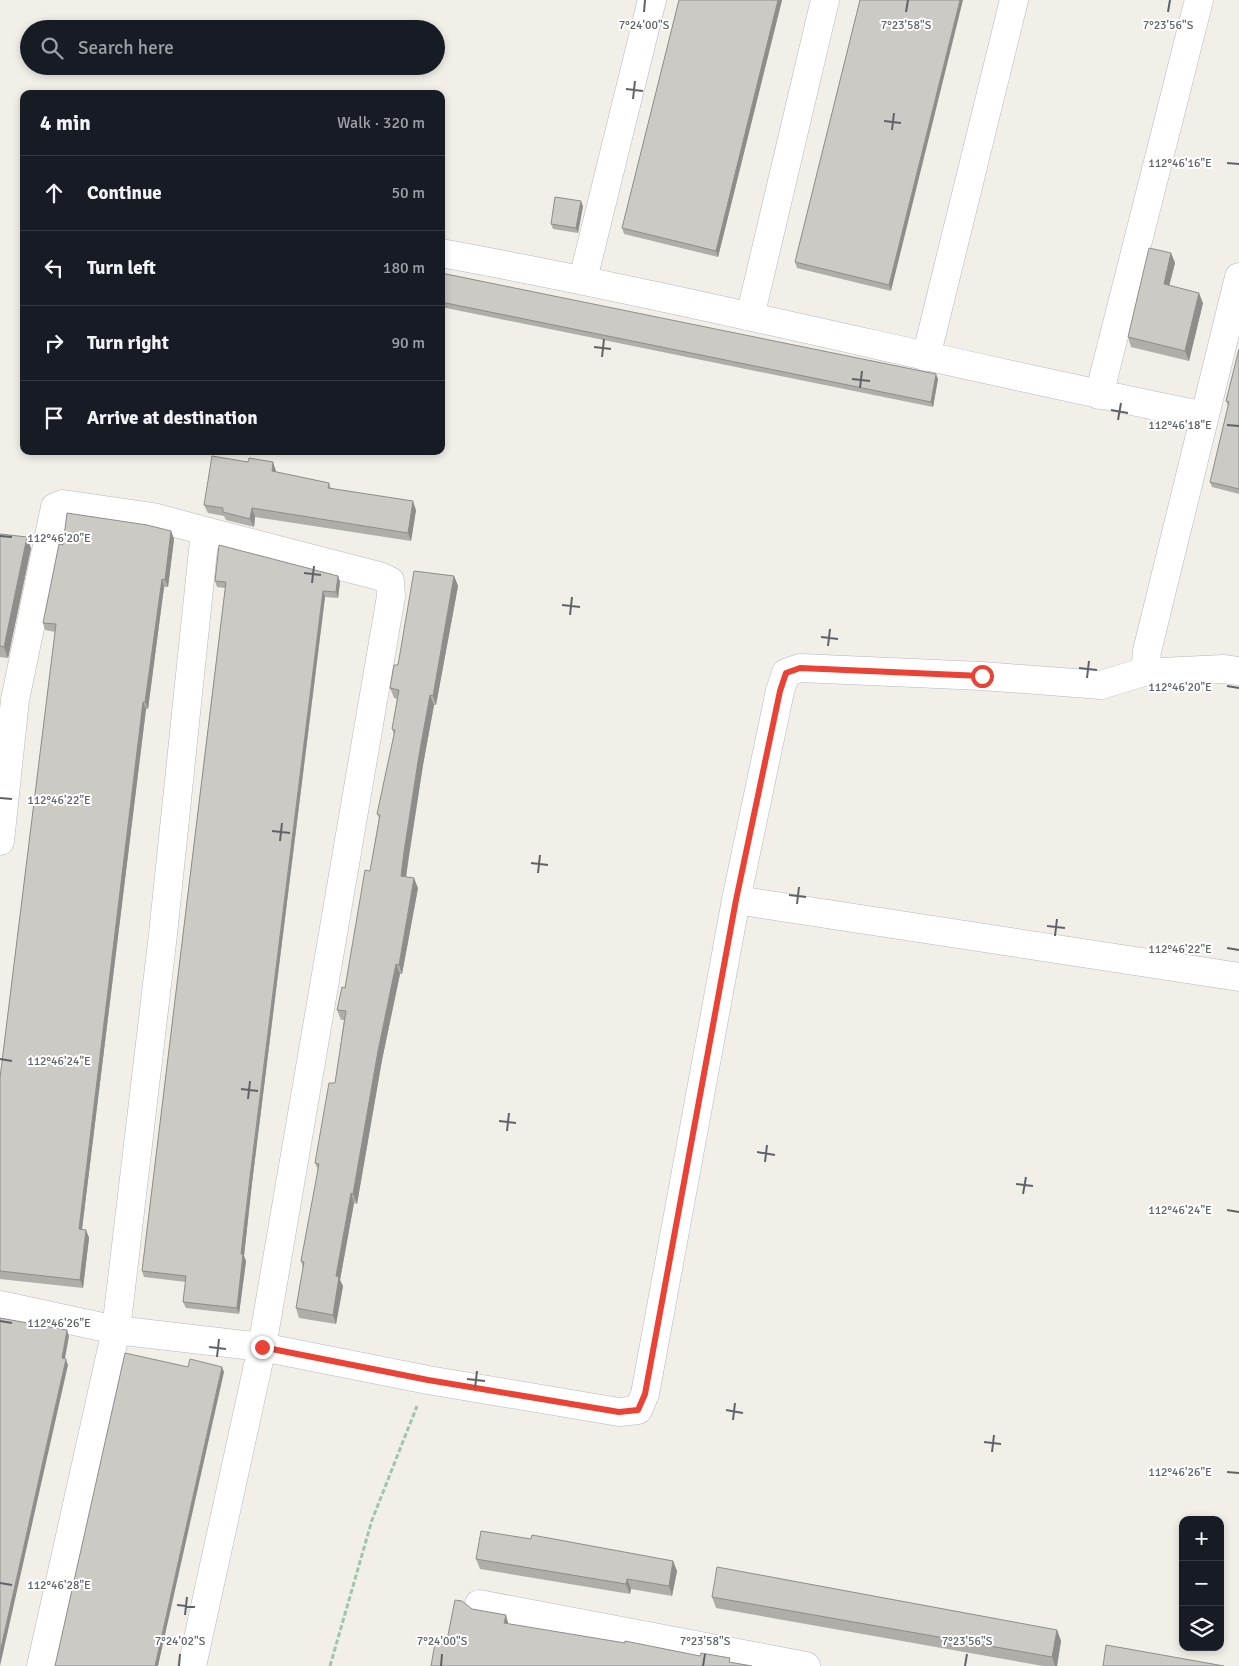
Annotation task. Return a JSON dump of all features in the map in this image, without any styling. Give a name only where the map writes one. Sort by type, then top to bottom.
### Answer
[{"type":"street","points":[[583,279],[652,0]]},
{"type":"street","points":[[750,317],[825,0]]},
{"type":"street","points":[[926,357],[1014,0]]},
{"type":"street","points":[[1099,395],[1199,0]]},
{"type":"street","points":[[445,254],[583,279],[926,357],[1205,416]]},
{"type":"street","points":[[1150,670],[1146,663],[1147,651],[1239,277]]},
{"type":"street","points":[[0,840],[8,699],[55,507],[63,504],[153,517],[379,576],[390,581],[389,605],[262,1347],[192,1666]]},
{"type":"street","points":[[41,1666],[116,1330],[164,924],[205,531]]},
{"type":"street","points":[[0,1305],[116,1330],[262,1347],[428,1380],[619,1412],[638,1410],[645,1394],[736,900],[780,691],[786,673],[800,668],[982,676],[1101,685],[1150,670],[1161,672],[1223,669],[1239,671]]},
{"type":"street","points":[[736,900],[1239,976]]},
{"type":"street","points":[[479,1604],[806,1666]]},
{"type":"path","points":[[330,1666],[372,1520],[428,1380]]},
{"type":"building","points":[[679,0],[778,0],[716,251],[622,228]]},
{"type":"building","points":[[860,0],[960,0],[889,285],[795,262]]},
{"type":"building","points":[[555,197],[581,201],[576,228],[551,224]]},
{"type":"building","points":[[1149,248],[1171,253],[1164,284],[1199,293],[1185,351],[1128,337]]},
{"type":"building","points":[[445,274],[936,374],[931,402],[445,303]]},
{"type":"building","points":[[1239,349],[1239,489],[1210,482],[1229,402],[1226,401]]},
{"type":"building","points":[[212,456],[248,462],[249,458],[273,462],[272,471],[329,483],[328,488],[413,501],[408,533],[252,508],[250,519],[223,512],[223,508],[204,505]]},
{"type":"building","points":[[67,513],[147,525],[171,531],[165,580],[162,579],[145,702],[143,702],[79,1229],[86,1230],[80,1280],[0,1271],[0,1078],[56,624],[43,623],[59,544],[63,545]]},
{"type":"building","points":[[0,534],[27,537],[4,647],[0,646]]},
{"type":"building","points":[[219,545],[338,576],[336,592],[323,591],[250,1177],[237,1308],[183,1302],[186,1276],[142,1271],[226,582],[215,581]]},
{"type":"building","points":[[414,571],[454,576],[433,696],[430,695],[419,755],[404,852],[401,876],[414,878],[399,965],[396,964],[378,1051],[353,1194],[351,1193],[336,1276],[339,1277],[333,1315],[296,1308],[304,1262],[301,1261],[319,1164],[315,1163],[329,1083],[335,1083],[346,1011],[337,1010],[342,987],[345,988],[365,870],[370,871],[380,815],[377,814],[395,730],[392,729],[399,690],[390,688],[394,665],[398,665]]},
{"type":"building","points":[[0,1318],[67,1330],[62,1358],[66,1359],[0,1652]]},
{"type":"building","points":[[125,1353],[188,1367],[190,1359],[222,1367],[155,1666],[55,1666]]},
{"type":"building","points":[[481,1531],[531,1539],[532,1535],[673,1561],[669,1586],[627,1579],[626,1584],[476,1559]]},
{"type":"building","points":[[717,1567],[1057,1630],[1052,1657],[712,1597]]},
{"type":"building","points":[[455,1600],[462,1601],[472,1609],[506,1615],[504,1623],[625,1643],[625,1641],[700,1656],[701,1653],[730,1658],[729,1662],[752,1666],[431,1666],[435,1643],[446,1645]]},
{"type":"building","points":[[1106,1645],[1224,1666],[1103,1666]]},
{"type":"route","points":[[262,1347],[428,1380],[619,1412],[638,1410],[645,1394],[736,900],[780,691],[786,673],[800,668],[982,676]]}]
